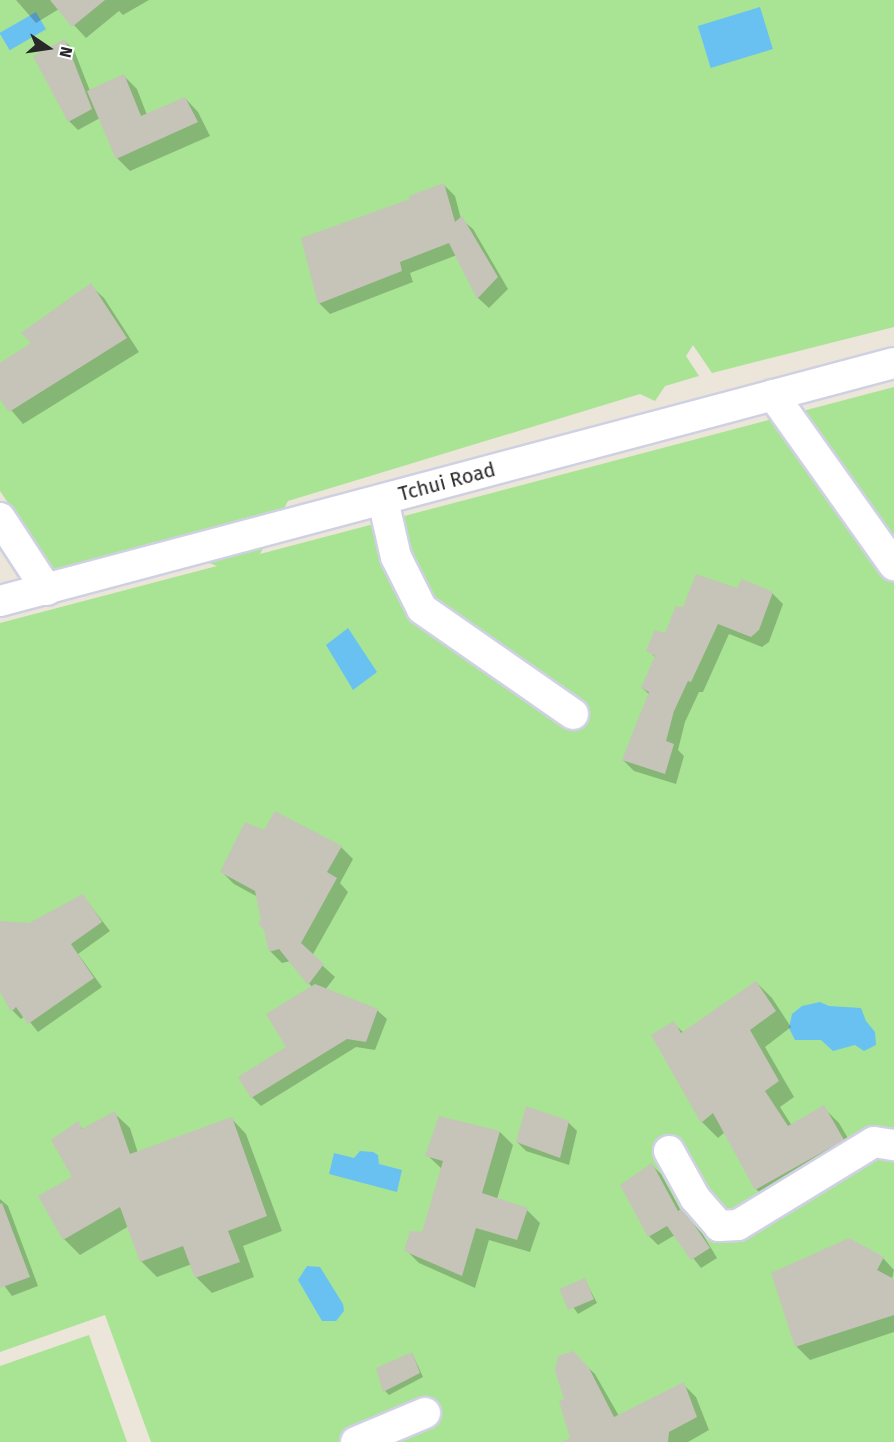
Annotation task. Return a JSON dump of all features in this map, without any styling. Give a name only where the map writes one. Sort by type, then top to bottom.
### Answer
[{"type":"street","name":"Tchui Road","points":[[0,601],[894,363]]},
{"type":"street","points":[[773,395],[894,566]]},
{"type":"street","points":[[382,500],[396,557],[422,609],[573,714]]},
{"type":"street","points":[[0,518],[47,590]]},
{"type":"street","points":[[669,1151],[695,1198],[719,1226],[738,1225],[874,1142],[894,1145]]},
{"type":"street","points":[[356,1442],[425,1413]]},
{"type":"green space","points":[[0,0],[894,0],[894,327],[712,373],[693,345],[686,356],[699,376],[665,386],[655,401],[640,394],[288,501],[260,554],[894,387],[894,1442],[151,1442],[105,1315],[0,1352],[0,623],[217,566],[154,542],[55,572],[0,491]]},
{"type":"green space","points":[[89,1335],[127,1442],[0,1442],[0,1366]]},
{"type":"water","points":[[760,7],[773,49],[711,68],[698,26]]},
{"type":"water","points":[[36,12],[46,29],[10,50],[0,33]]},
{"type":"water","points":[[348,628],[377,672],[353,690],[326,645]]},
{"type":"water","points":[[820,1002],[829,1006],[861,1008],[866,1021],[875,1032],[876,1045],[864,1051],[855,1045],[833,1051],[821,1040],[795,1040],[789,1028],[792,1014],[802,1006]]},
{"type":"water","points":[[360,1151],[373,1152],[378,1155],[379,1164],[402,1170],[397,1192],[329,1174],[334,1153],[354,1158]]},
{"type":"water","points":[[307,1266],[320,1267],[343,1304],[344,1311],[336,1321],[322,1321],[298,1280]]},
{"type":"building","points":[[50,0],[105,0],[72,27]]},
{"type":"building","points":[[65,39],[92,109],[68,122],[33,56]]},
{"type":"building","points":[[124,74],[141,116],[185,97],[198,122],[116,159],[87,91]]},
{"type":"building","points":[[444,183],[455,222],[462,216],[498,277],[477,299],[449,243],[400,262],[402,271],[318,304],[301,238],[410,199],[409,196]]},
{"type":"building","points":[[91,283],[127,338],[9,412],[0,399],[0,363],[31,343],[21,333]]},
{"type":"building","points":[[696,574],[737,588],[742,579],[773,592],[759,630],[751,637],[718,624],[691,682],[688,681],[674,711],[666,741],[674,744],[665,774],[622,760],[649,692],[641,688],[655,656],[646,651],[655,630],[665,633],[676,606],[683,607]]},
{"type":"building","points":[[275,811],[342,846],[327,872],[337,878],[301,943],[324,964],[308,985],[279,949],[269,952],[264,930],[258,923],[261,920],[255,891],[220,872],[245,822],[264,830]]},
{"type":"building","points":[[83,894],[102,922],[71,944],[94,978],[28,1024],[16,1007],[11,1012],[0,992],[0,921],[29,923]]},
{"type":"building","points":[[756,981],[776,1011],[750,1030],[779,1081],[765,1091],[788,1126],[824,1105],[844,1140],[755,1190],[713,1113],[701,1123],[651,1035],[674,1021],[681,1033]]},
{"type":"building","points":[[315,984],[378,1009],[366,1042],[347,1039],[251,1098],[238,1077],[286,1047],[266,1014]]},
{"type":"building","points":[[526,1106],[569,1121],[560,1158],[516,1142]]},
{"type":"building","points":[[115,1111],[130,1154],[232,1117],[267,1216],[228,1231],[240,1262],[195,1278],[183,1246],[140,1262],[120,1207],[63,1240],[38,1196],[72,1177],[51,1140],[78,1121],[82,1129]]},
{"type":"building","points":[[439,1116],[500,1131],[482,1193],[528,1208],[517,1240],[476,1228],[462,1276],[404,1251],[410,1231],[422,1232],[443,1161],[425,1156]]},
{"type":"building","points":[[652,1163],[678,1211],[681,1209],[710,1248],[691,1260],[667,1226],[648,1237],[620,1185]]},
{"type":"building","points":[[2,1203],[30,1277],[0,1288],[0,1204]]},
{"type":"building","points":[[849,1238],[884,1257],[877,1270],[894,1279],[894,1315],[795,1347],[771,1273]]},
{"type":"building","points":[[585,1278],[594,1299],[568,1310],[559,1289]]},
{"type":"building","points":[[573,1351],[589,1368],[614,1417],[684,1382],[697,1417],[669,1432],[668,1442],[562,1442],[570,1438],[559,1401],[564,1399],[555,1371],[558,1356]]},
{"type":"building","points":[[412,1352],[420,1373],[383,1392],[376,1368]]}]
